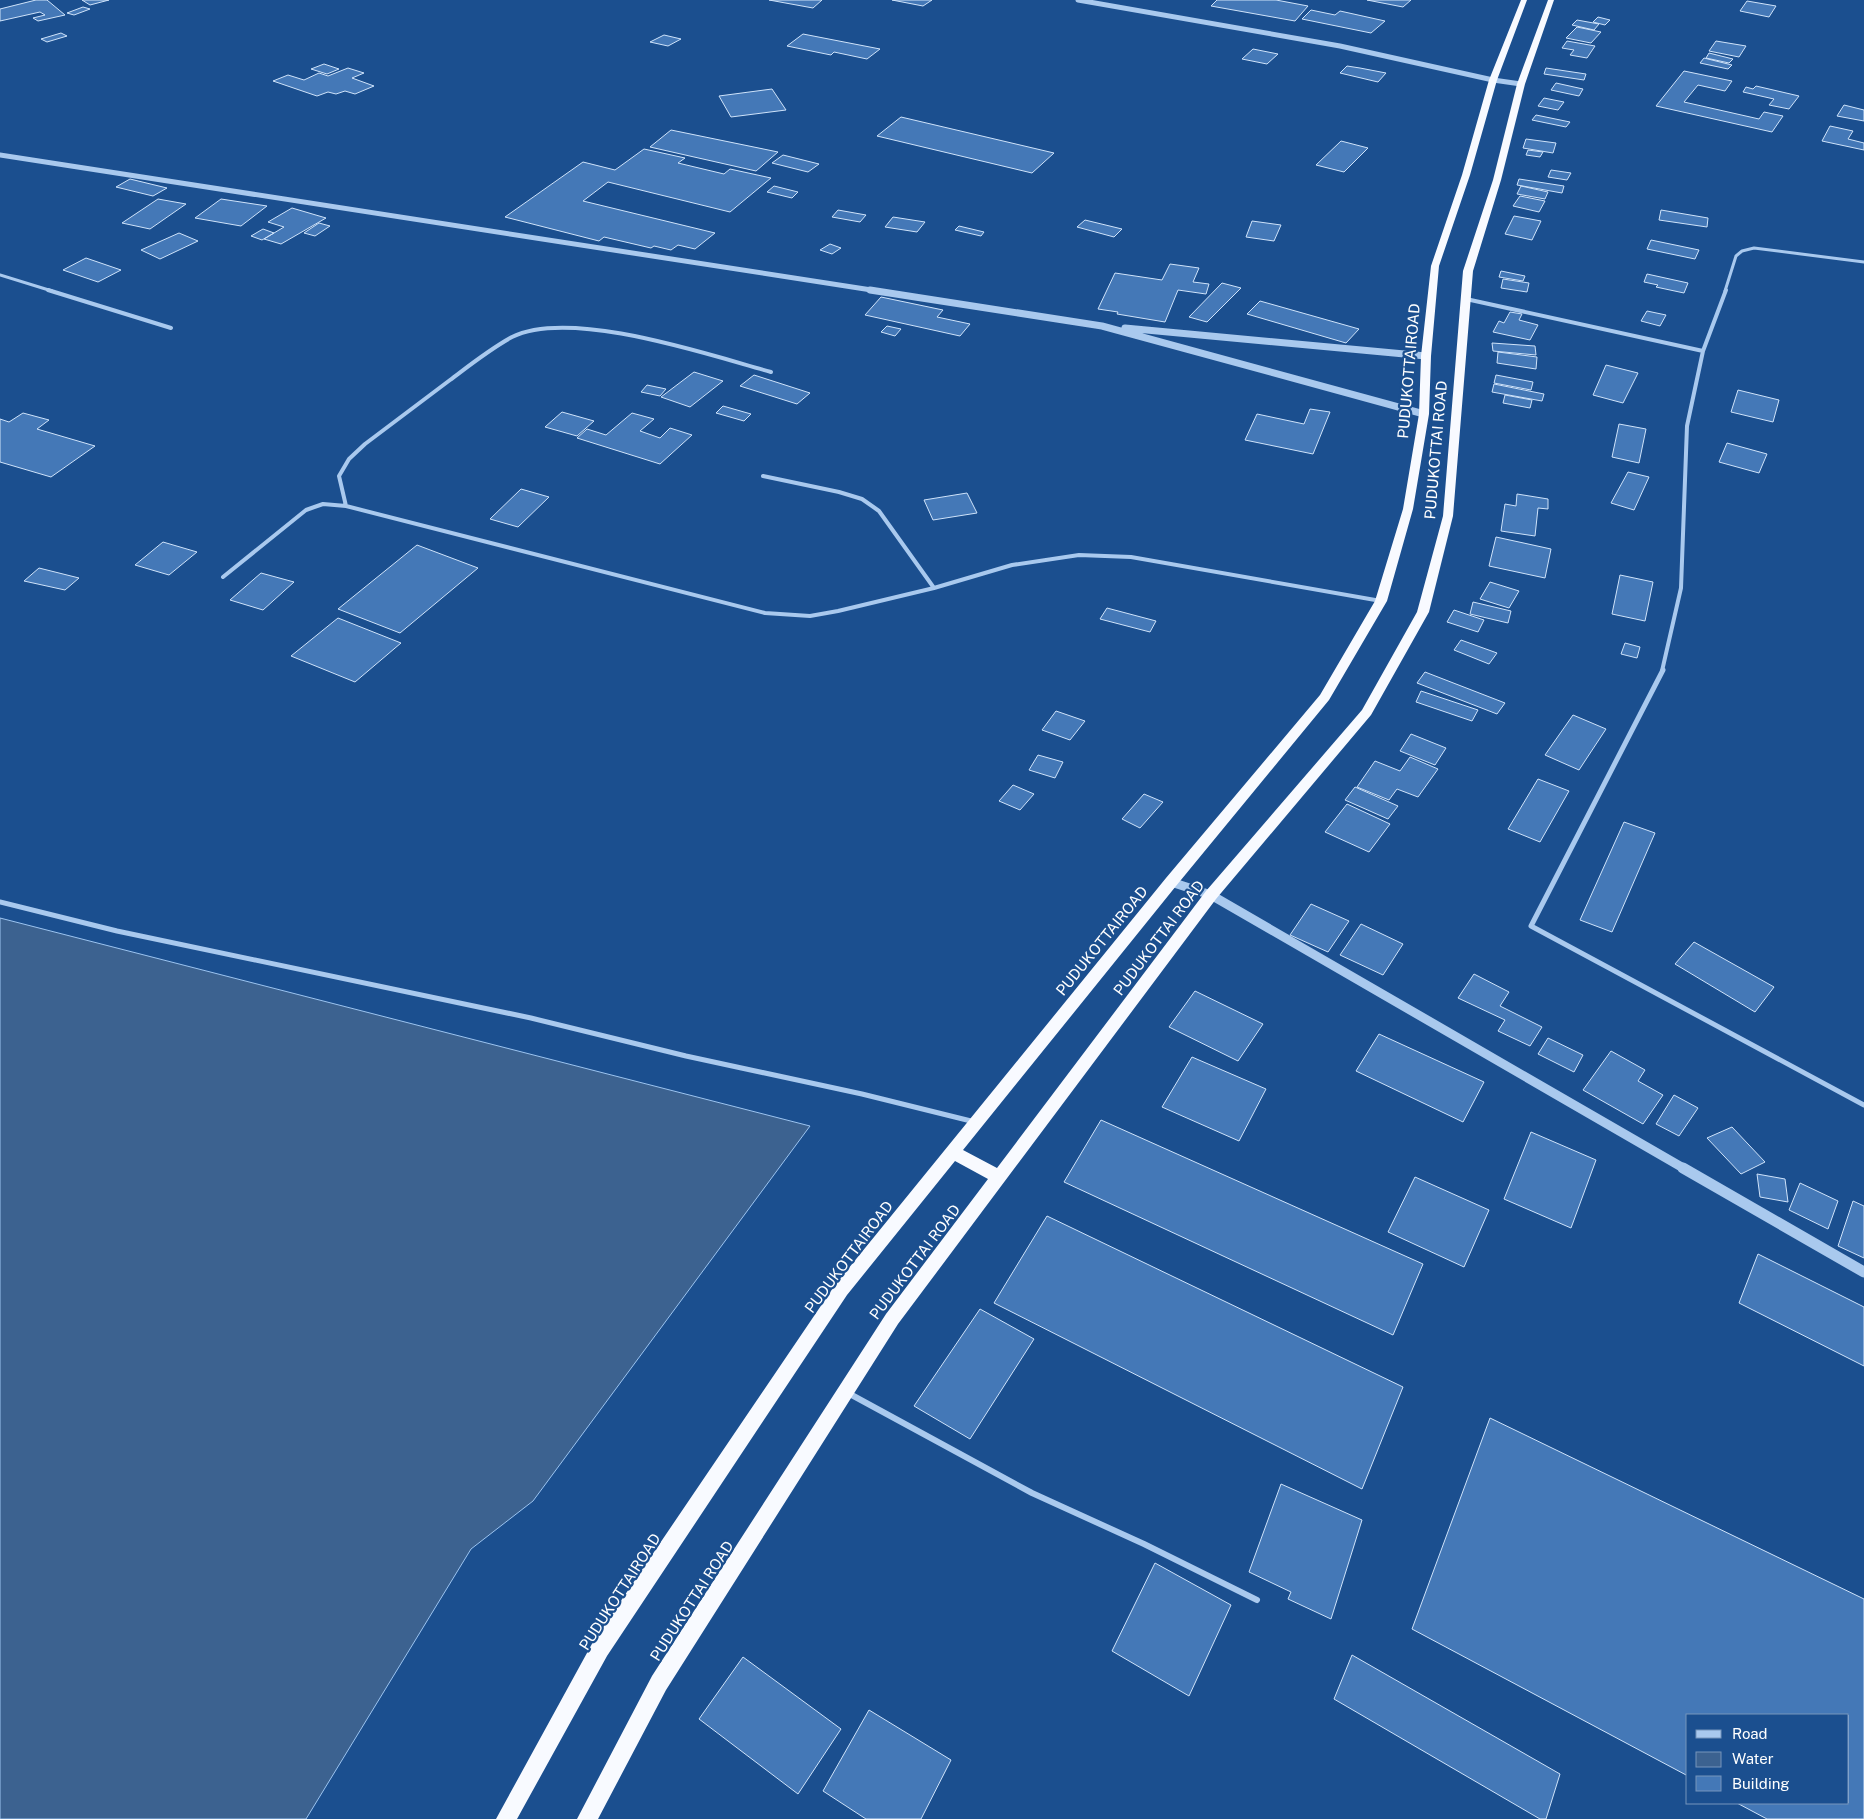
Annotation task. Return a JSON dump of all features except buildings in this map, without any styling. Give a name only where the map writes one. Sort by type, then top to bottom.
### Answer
[{"type":"highway","name":"PUDUKOTTAIROAD","points":[[506,1819],[611,1633],[842,1290],[1171,882],[1325,697],[1382,601],[1408,510],[1424,414],[1426,356],[1434,266],[1466,175],[1493,80],[1524,0]]},
{"type":"highway","name":"PUDUKOTTAI ROAD","points":[[587,1819],[659,1683],[892,1319],[1211,895],[1367,712],[1423,612],[1448,516],[1468,271],[1497,180],[1521,84],[1551,0]]},
{"type":"highway","points":[[953,1152],[999,1177]]},
{"type":"street","points":[[1078,0],[1340,46],[1493,80],[1521,84]]},
{"type":"street","points":[[0,155],[1102,326],[1426,356]]},
{"type":"street","points":[[1864,262],[1754,248],[1742,250],[1736,256],[1720,309],[1703,351],[1687,426],[1681,588],[1664,668],[1531,926],[1864,1105]]},
{"type":"street","points":[[0,275],[171,328]]},
{"type":"street","points":[[1465,298],[1703,351]]},
{"type":"street","points":[[1102,326],[1424,414]]},
{"type":"street","points":[[346,506],[339,476],[349,459],[474,362],[524,332],[538,329],[590,329],[647,338],[771,372]]},
{"type":"street","points":[[763,476],[839,492],[862,499],[879,511],[934,588]]},
{"type":"street","points":[[223,577],[306,510],[323,504],[346,506],[765,613],[788,616],[810,616],[934,588],[1012,565],[1079,555],[1131,557],[1382,601]]},
{"type":"street","points":[[1171,882],[1211,895],[1864,1272]]},
{"type":"street","points":[[0,902],[117,931],[531,1018],[686,1056],[862,1094],[977,1123]]},
{"type":"street","points":[[845,1392],[1032,1493],[1169,1556],[1257,1600]]},
{"type":"water","points":[[0,918],[810,1126],[533,1501],[471,1549],[306,1819],[0,1819]]}]
